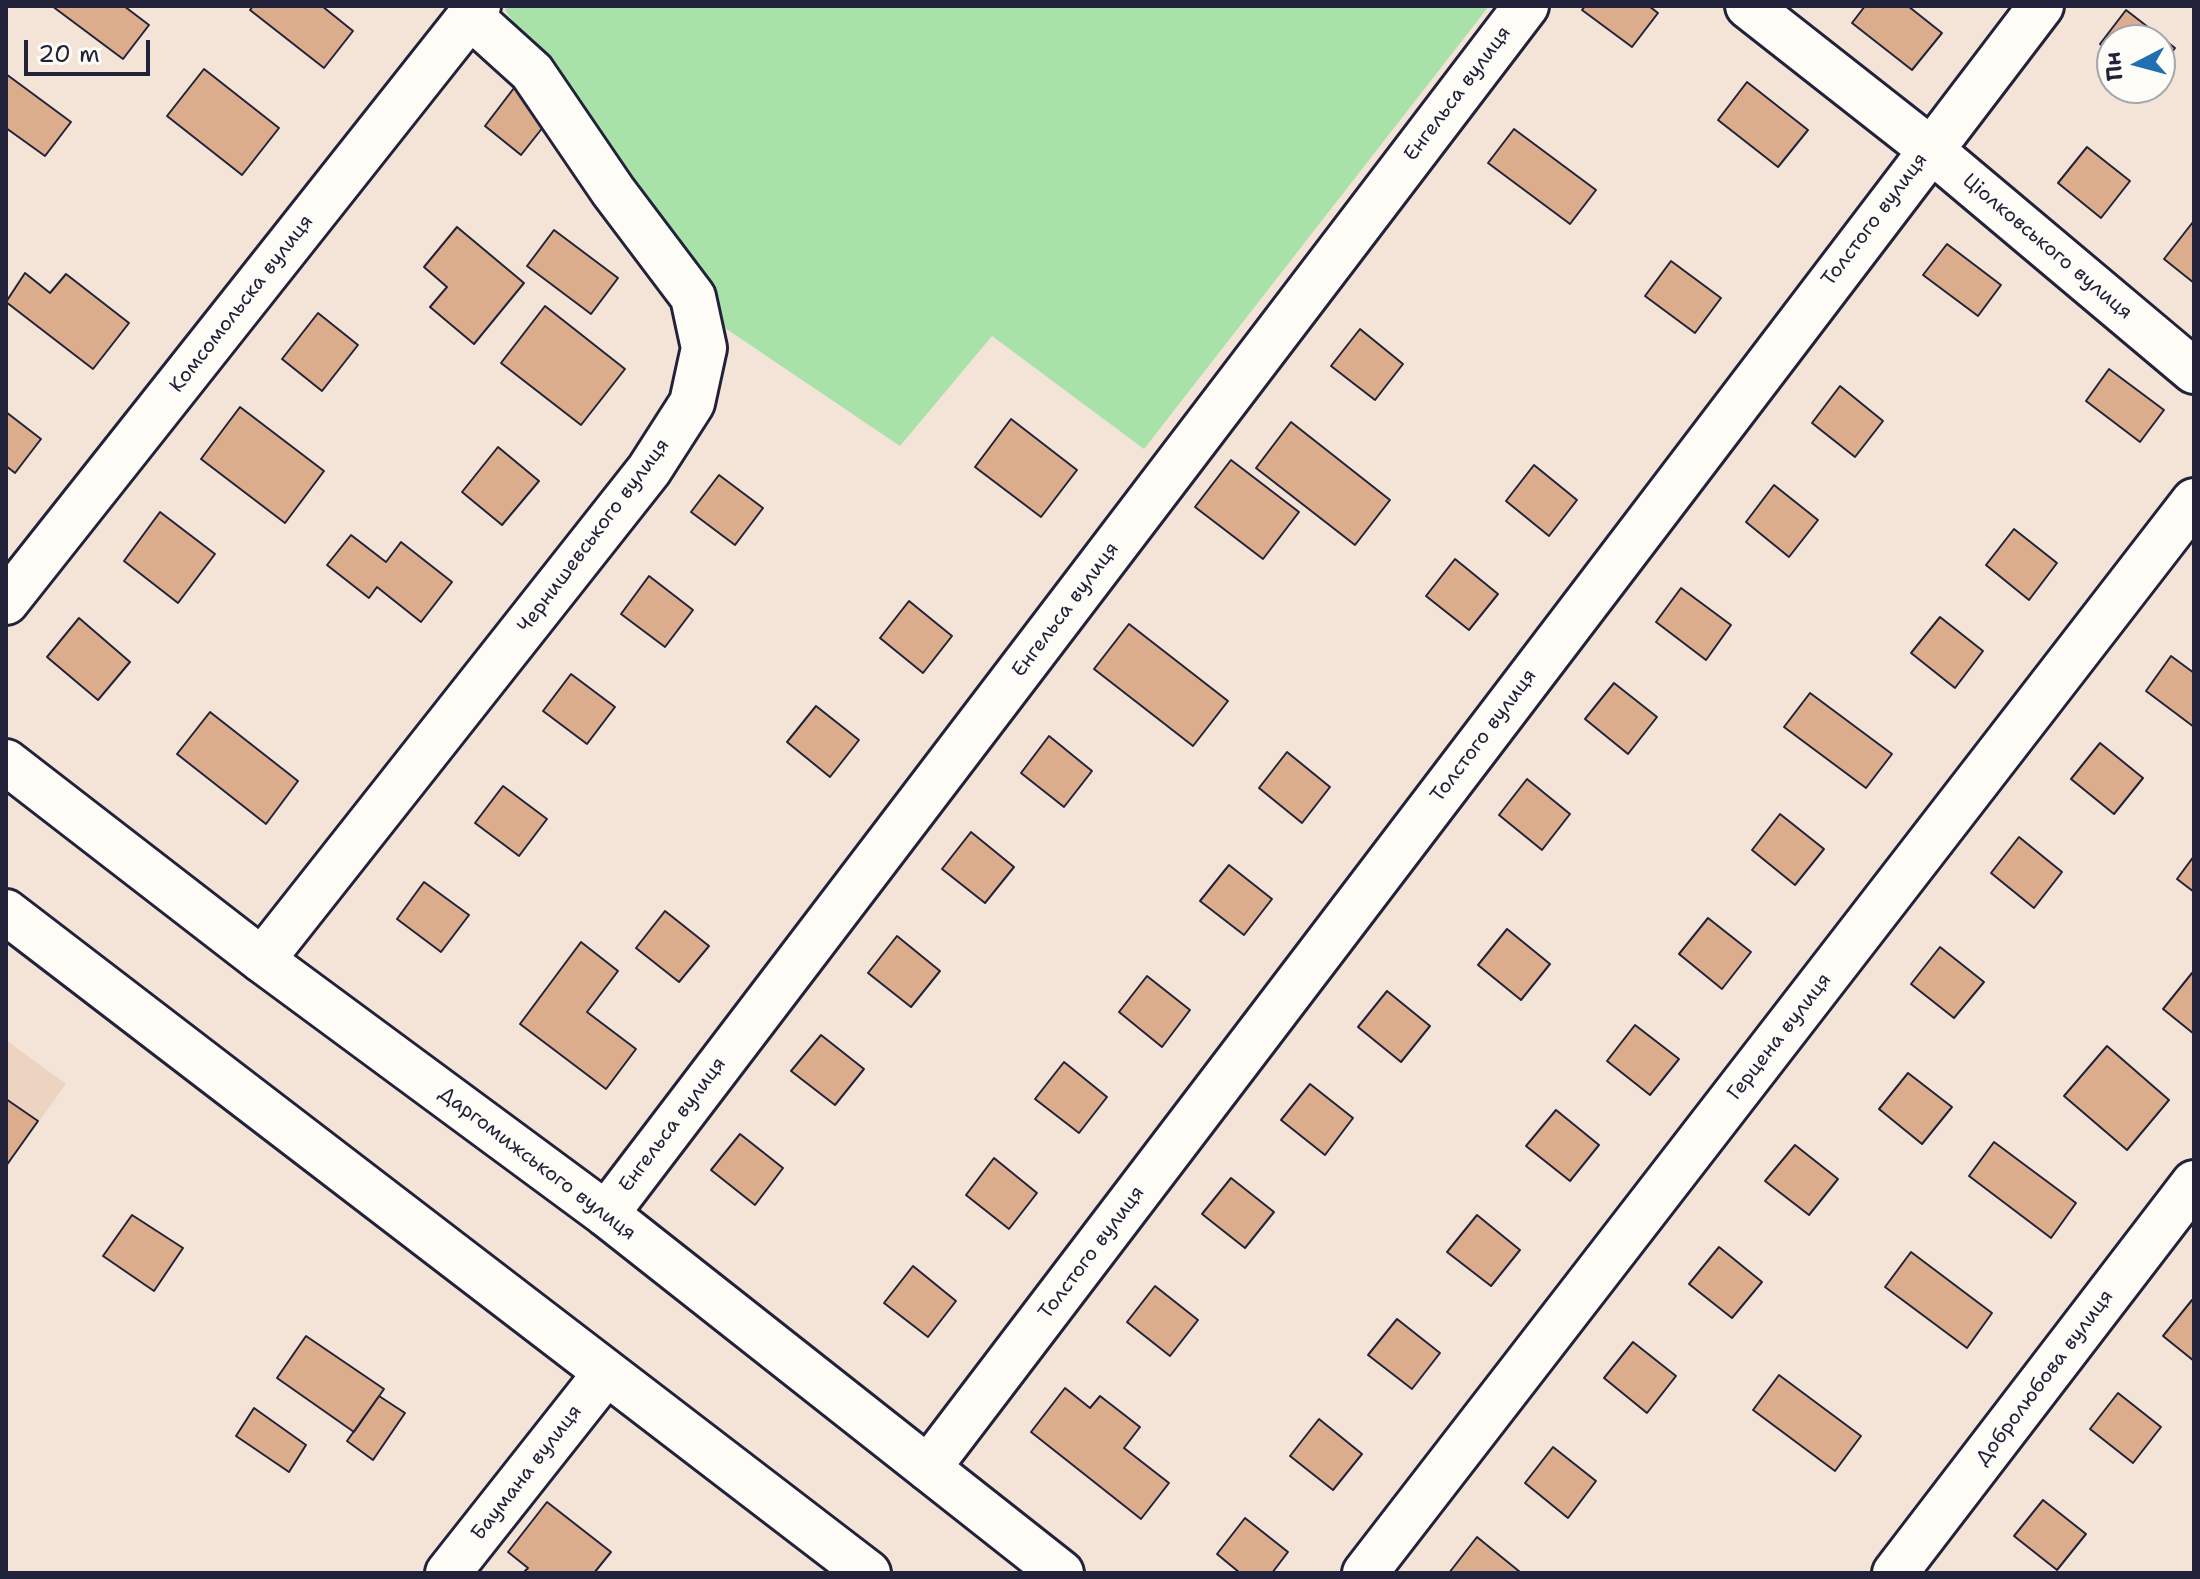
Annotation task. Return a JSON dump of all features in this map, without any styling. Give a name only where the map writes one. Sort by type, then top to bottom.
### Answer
[{"type":"street","name":"Енгельса вулиця","points":[[606,1214],[1526,6]]},
{"type":"street","name":"Ціолковського вулиця","points":[[1748,6],[1930,149],[2194,371]]},
{"type":"street","name":"Толстого вулиця","points":[[928,1468],[2041,6]]},
{"type":"street","name":"Комсомольска вулиця","points":[[6,602],[474,11]]},
{"type":"street","name":"Чернишевського вулиця","points":[[262,960],[649,470],[692,403],[704,348],[693,297],[613,191],[532,72],[474,11]]},
{"type":"street","name":"Герцена вулиця","points":[[1365,1573],[2194,501]]},
{"type":"street","name":"Даргомижського вулиця","points":[[6,762],[262,960],[606,1214],[1061,1573]]},
{"type":"street","points":[[6,912],[868,1573]]},
{"type":"street","name":"Добролюбова вулиця","points":[[1895,1573],[2194,1183]]},
{"type":"street","name":"Баумана вулиця","points":[[448,1573],[606,1373]]},
{"type":"shaded area","points":[[6,1040],[66,1084],[6,1167]]},
{"type":"green space","points":[[507,6],[1489,6],[1144,449],[992,336],[900,446],[725,328],[505,10]]},
{"type":"building","points":[[52,6],[124,6],[149,25],[123,59]]},
{"type":"building","points":[[253,6],[322,6],[353,31],[324,68],[250,10]]},
{"type":"building","points":[[1585,6],[1649,6],[1658,13],[1632,47],[1582,10]]},
{"type":"building","points":[[1865,6],[1908,6],[1942,33],[1912,70],[1852,23]]},
{"type":"building","points":[[2126,10],[2144,24],[2115,24]]},
{"type":"building","points":[[204,69],[279,128],[242,175],[167,116]]},
{"type":"building","points":[[6,74],[71,122],[45,156],[6,128]]},
{"type":"building","points":[[1747,82],[1808,130],[1778,167],[1718,120]]},
{"type":"building","points":[[514,88],[551,117],[521,155],[485,126]]},
{"type":"building","points":[[1514,129],[1596,190],[1570,224],[1488,163]]},
{"type":"building","points":[[2087,147],[2130,181],[2101,218],[2058,183]]},
{"type":"building","points":[[2194,223],[2194,283],[2164,259]]},
{"type":"building","points":[[457,227],[524,283],[474,344],[430,307],[447,287],[424,267]]},
{"type":"building","points":[[554,230],[618,278],[591,314],[527,266]]},
{"type":"building","points":[[1947,244],[2001,285],[1978,316],[1923,275]]},
{"type":"building","points":[[1671,261],[1721,298],[1695,333],[1645,296]]},
{"type":"building","points":[[25,273],[50,293],[66,274],[129,323],[93,369],[6,302]]},
{"type":"building","points":[[545,306],[625,369],[581,425],[501,363]]},
{"type":"building","points":[[318,313],[358,345],[322,391],[282,359]]},
{"type":"building","points":[[1360,329],[1403,364],[1375,400],[1331,366]]},
{"type":"building","points":[[2109,369],[2164,410],[2140,442],[2086,401]]},
{"type":"building","points":[[1840,386],[1883,421],[1855,457],[1812,423]]},
{"type":"building","points":[[240,407],[324,471],[285,523],[201,459]]},
{"type":"building","points":[[6,412],[41,439],[15,473],[6,466]]},
{"type":"building","points":[[1011,419],[1077,470],[1041,517],[975,467]]},
{"type":"building","points":[[1291,422],[1390,500],[1355,545],[1256,468]]},
{"type":"building","points":[[498,447],[539,481],[502,525],[462,492]]},
{"type":"building","points":[[1231,460],[1299,512],[1263,559],[1195,507]]},
{"type":"building","points":[[1534,465],[1577,500],[1549,536],[1506,501]]},
{"type":"building","points":[[719,475],[763,508],[735,545],[691,512]]},
{"type":"building","points":[[1774,485],[1818,520],[1789,557],[1746,522]]},
{"type":"building","points":[[160,512],[215,554],[178,603],[124,561]]},
{"type":"building","points":[[2014,529],[2057,563],[2029,600],[1986,565]]},
{"type":"building","points":[[351,535],[386,562],[401,542],[452,582],[421,622],[377,587],[369,598],[327,565]]},
{"type":"building","points":[[1455,559],[1498,594],[1469,630],[1426,596]]},
{"type":"building","points":[[649,576],[693,610],[665,647],[621,614]]},
{"type":"building","points":[[1681,588],[1731,625],[1706,660],[1656,622]]},
{"type":"building","points":[[909,601],[952,636],[923,673],[880,638]]},
{"type":"building","points":[[1940,617],[1983,651],[1955,688],[1911,653]]},
{"type":"building","points":[[79,618],[130,662],[98,700],[47,657]]},
{"type":"building","points":[[1129,624],[1228,701],[1193,746],[1094,669]]},
{"type":"building","points":[[2171,656],[2194,673],[2194,727],[2146,691]]},
{"type":"building","points":[[571,674],[615,707],[587,744],[543,711]]},
{"type":"building","points":[[1614,683],[1657,717],[1628,754],[1585,719]]},
{"type":"building","points":[[1810,693],[1892,754],[1866,788],[1784,727]]},
{"type":"building","points":[[816,706],[859,740],[830,777],[787,742]]},
{"type":"building","points":[[210,712],[298,781],[266,824],[177,754]]},
{"type":"building","points":[[1049,736],[1092,771],[1064,807],[1021,773]]},
{"type":"building","points":[[2100,743],[2143,778],[2114,814],[2071,779]]},
{"type":"building","points":[[1287,752],[1330,787],[1302,823],[1259,788]]},
{"type":"building","points":[[1527,779],[1570,814],[1542,850],[1499,815]]},
{"type":"building","points":[[503,786],[547,819],[519,856],[475,823]]},
{"type":"building","points":[[1780,814],[1824,849],[1795,885],[1752,850]]},
{"type":"building","points":[[971,832],[1014,867],[985,903],[942,869]]},
{"type":"building","points":[[2019,837],[2062,872],[2034,908],[1991,873]]},
{"type":"building","points":[[2194,856],[2194,892],[2177,879]]},
{"type":"building","points":[[1229,865],[1272,899],[1244,935],[1200,901]]},
{"type":"building","points":[[424,882],[469,915],[441,952],[397,919]]},
{"type":"building","points":[[665,911],[709,946],[679,982],[636,948]]},
{"type":"building","points":[[1708,918],[1751,952],[1722,989],[1679,954]]},
{"type":"building","points":[[1507,929],[1550,964],[1521,1000],[1478,965]]},
{"type":"building","points":[[897,936],[940,971],[911,1007],[868,973]]},
{"type":"building","points":[[581,942],[618,971],[587,1012],[636,1049],[606,1089],[520,1024]]},
{"type":"building","points":[[1940,947],[1984,982],[1954,1018],[1911,984]]},
{"type":"building","points":[[2192,973],[2194,975],[2194,1034],[2163,1009]]},
{"type":"building","points":[[1147,976],[1190,1010],[1162,1047],[1119,1012]]},
{"type":"building","points":[[1387,991],[1430,1026],[1401,1062],[1358,1027]]},
{"type":"building","points":[[1635,1025],[1679,1059],[1650,1095],[1607,1061]]},
{"type":"building","points":[[821,1035],[864,1069],[835,1105],[791,1071]]},
{"type":"building","points":[[2107,1046],[2169,1100],[2127,1150],[2064,1096]]},
{"type":"building","points":[[1064,1062],[1107,1097],[1079,1133],[1035,1099]]},
{"type":"building","points":[[1908,1073],[1952,1107],[1922,1144],[1879,1109]]},
{"type":"building","points":[[1310,1084],[1353,1118],[1325,1155],[1281,1120]]},
{"type":"building","points":[[6,1099],[38,1121],[6,1166]]},
{"type":"building","points":[[1556,1110],[1599,1145],[1570,1181],[1526,1146]]},
{"type":"building","points":[[740,1134],[783,1168],[755,1205],[711,1170]]},
{"type":"building","points":[[1994,1142],[2076,1203],[2051,1238],[1969,1176]]},
{"type":"building","points":[[1795,1145],[1838,1179],[1809,1215],[1765,1181]]},
{"type":"building","points":[[994,1158],[1037,1193],[1009,1229],[966,1195]]},
{"type":"building","points":[[1231,1178],[1274,1212],[1245,1248],[1202,1214]]},
{"type":"building","points":[[132,1215],[183,1248],[154,1291],[103,1256]]},
{"type":"building","points":[[1477,1215],[1520,1250],[1491,1286],[1447,1252]]},
{"type":"building","points":[[1719,1247],[1762,1282],[1732,1318],[1689,1284]]},
{"type":"building","points":[[1911,1252],[1992,1313],[1967,1348],[1885,1287]]},
{"type":"building","points":[[913,1266],[956,1301],[928,1337],[884,1303]]},
{"type":"building","points":[[1155,1286],[1198,1320],[1170,1356],[1127,1322]]},
{"type":"building","points":[[2192,1300],[2194,1302],[2194,1361],[2163,1336]]},
{"type":"building","points":[[1397,1319],[1440,1353],[1412,1389],[1368,1355]]},
{"type":"building","points":[[306,1336],[384,1389],[354,1432],[277,1378]]},
{"type":"building","points":[[1633,1342],[1676,1376],[1647,1413],[1604,1378]]},
{"type":"building","points":[[1779,1375],[1861,1436],[1835,1471],[1753,1410]]},
{"type":"building","points":[[1065,1388],[1090,1408],[1100,1396],[1140,1427],[1124,1448],[1169,1483],[1141,1519],[1031,1432]]},
{"type":"building","points":[[2118,1393],[2161,1427],[2133,1463],[2090,1429]]},
{"type":"building","points":[[379,1396],[405,1413],[373,1460],[347,1441]]},
{"type":"building","points":[[254,1408],[306,1445],[289,1472],[236,1436]]},
{"type":"building","points":[[1319,1419],[1362,1454],[1333,1490],[1290,1456]]},
{"type":"building","points":[[1553,1447],[1596,1481],[1568,1518],[1525,1483]]},
{"type":"building","points":[[2043,1500],[2086,1534],[2057,1570],[2014,1536]]},
{"type":"building","points":[[547,1502],[611,1552],[594,1573],[523,1573],[528,1568],[508,1552]]},
{"type":"building","points":[[1245,1518],[1288,1552],[1272,1573],[1240,1573],[1217,1554]]},
{"type":"building","points":[[1477,1537],[1520,1572],[1449,1573]]}]
